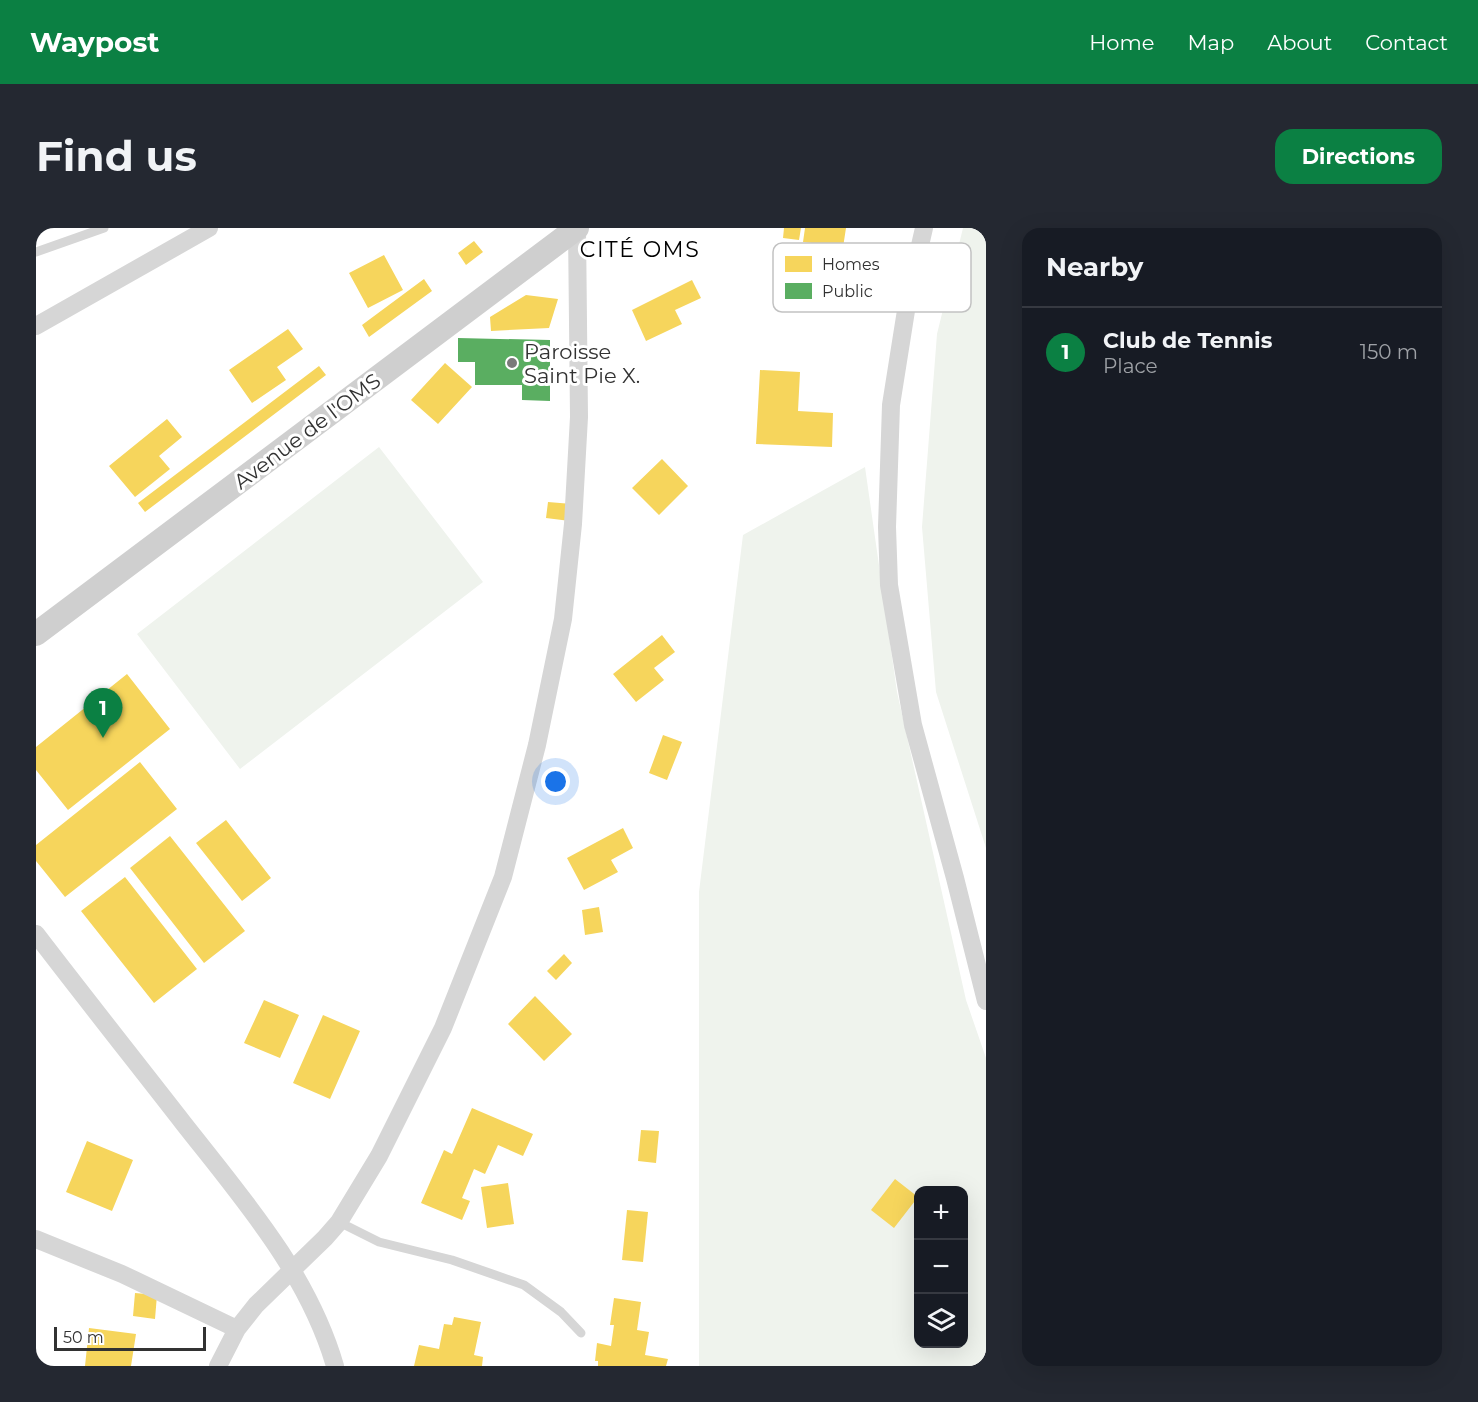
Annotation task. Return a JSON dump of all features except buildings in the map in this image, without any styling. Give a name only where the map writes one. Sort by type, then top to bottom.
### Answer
[{"type":"street","points":[[36,326],[209,228]]},
{"type":"street","points":[[218,1366],[237,1329],[256,1305],[339,1222],[379,1156],[443,1028],[503,877],[537,745],[563,619],[573,524],[579,417],[577,228]]},
{"type":"street","name":"Avenue de l'OMS","points":[[36,634],[577,228]]},
{"type":"street","points":[[921,243],[924,228]]},
{"type":"street","points":[[906,312],[891,405],[887,527],[889,585],[913,726],[986,1001]]},
{"type":"street","points":[[36,934],[261,1222],[305,1291],[316,1313],[335,1366]]},
{"type":"street","points":[[36,1239],[122,1274],[237,1329]]},
{"type":"lane","points":[[36,252],[74,233],[104,228]]},
{"type":"lane","points":[[339,1222],[379,1242],[452,1260],[524,1285],[561,1312],[581,1333]]},
{"type":"shaded area","points":[[963,228],[986,228],[986,848],[936,692],[922,527],[937,334],[942,312],[971,312],[971,243],[959,243]]},
{"type":"shaded area","points":[[379,447],[483,582],[240,769],[137,634]]},
{"type":"shaded area","points":[[865,467],[897,692],[966,1000],[986,1058],[986,1366],[699,1366],[699,892],[743,535]]},
{"type":"place","name":"Paroisse Saint Pie X.","points":[[512,363]]},
{"type":"place","name":"Club de Tennis","points":[[103,738]]},
{"type":"district","name":"CITÉ OMS","points":[[640,249]]}]
